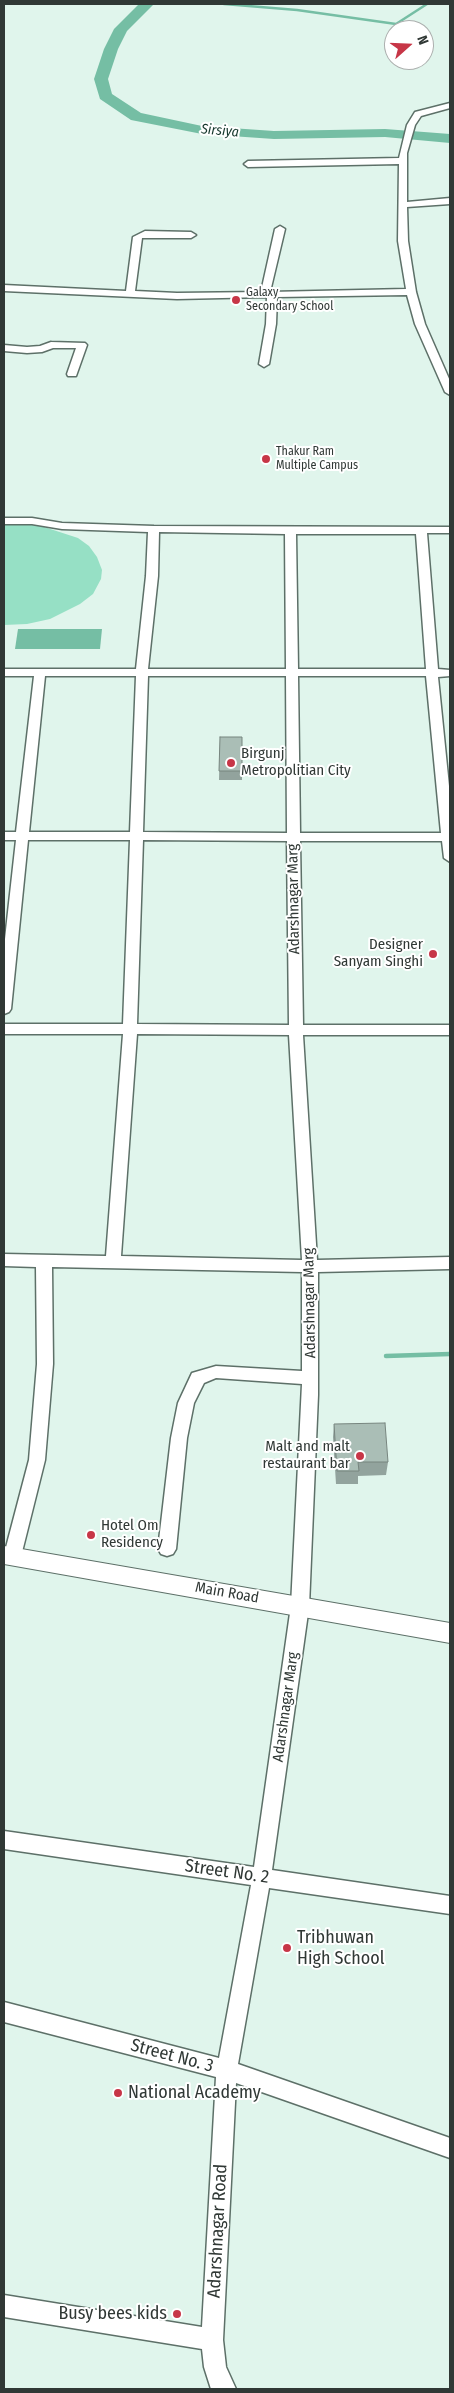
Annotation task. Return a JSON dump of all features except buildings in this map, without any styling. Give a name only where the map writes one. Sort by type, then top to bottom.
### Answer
[{"type":"main road","name":"Main Road","points":[[8,1555],[450,1633]]},
{"type":"street","points":[[450,106],[418,114],[411,125],[403,157],[403,241],[411,292],[420,324],[448,378],[450,392]]},
{"type":"street","points":[[248,164],[403,157]]},
{"type":"street","points":[[404,204],[450,201]]},
{"type":"street","points":[[264,364],[271,324],[269,294],[280,229]]},
{"type":"street","points":[[130,294],[138,238],[145,234],[190,235]]},
{"type":"street","points":[[4,288],[177,296],[411,292]]},
{"type":"street","points":[[4,348],[27,350],[42,349],[51,345],[82,345],[72,374]]},
{"type":"street","points":[[4,521],[62,526],[154,529],[290,531],[450,530]]},
{"type":"street","points":[[113,1262],[130,1029],[142,671],[152,576],[154,529]]},
{"type":"street","points":[[421,530],[432,673],[450,858]]},
{"type":"street","name":"Adarshnagar Marg","points":[[227,2070],[262,1876],[300,1606],[310,1378],[310,1266],[296,1029],[290,531]]},
{"type":"street","points":[[4,672],[450,673]]},
{"type":"street","points":[[4,1009],[40,672]]},
{"type":"street","points":[[4,836],[449,836]]},
{"type":"street","points":[[4,1029],[450,1030]]},
{"type":"street","points":[[4,1260],[310,1266],[450,1263]]},
{"type":"street","points":[[8,1555],[37,1460],[45,1364],[44,1261]]},
{"type":"street","points":[[167,1550],[179,1438],[186,1403],[198,1378],[216,1372],[310,1378]]},
{"type":"street","name":"Street No. 2","points":[[4,1840],[262,1876],[450,1905]]},
{"type":"street","name":"Street No. 3","points":[[4,2012],[227,2070],[450,2148]]},
{"type":"street","name":"Adarshnagar Road","points":[[225,2389],[220,2383],[215,2367],[212,2340],[227,2070]]},
{"type":"street","points":[[4,2306],[212,2340]]},
{"type":"shaded area","points":[[4,523],[38,525],[78,538],[89,546],[97,557],[102,570],[101,579],[93,594],[80,604],[50,619],[27,624],[4,625]]},
{"type":"shaded area","points":[[18,629],[102,629],[100,649],[15,649]]},
{"type":"waterway","name":"Sirsiya","points":[[147,4],[121,29],[111,49],[101,79],[105,96],[136,117],[202,130],[274,135],[385,133],[450,139]]},
{"type":"waterway","points":[[224,4],[297,10],[396,24],[427,4]]},
{"type":"waterway","points":[[386,1356],[450,1354]]},
{"type":"place","name":"Galaxy Secondary School","points":[[236,300]]},
{"type":"place","name":"Thakur Ram Multiple Campus","points":[[266,459]]},
{"type":"place","name":"Birgunj Metropolitian City","points":[[231,763]]},
{"type":"place","name":"Designer Sanyam Singhi","points":[[433,954]]},
{"type":"place","name":"Malt and malt restaurant bar","points":[[360,1456]]},
{"type":"place","name":"Hotel Om Residency","points":[[91,1535]]},
{"type":"place","name":"Tribhuwan High School","points":[[287,1948]]},
{"type":"place","name":"National Academy","points":[[118,2093]]},
{"type":"place","name":"Busy bees kids","points":[[177,2314]]}]
